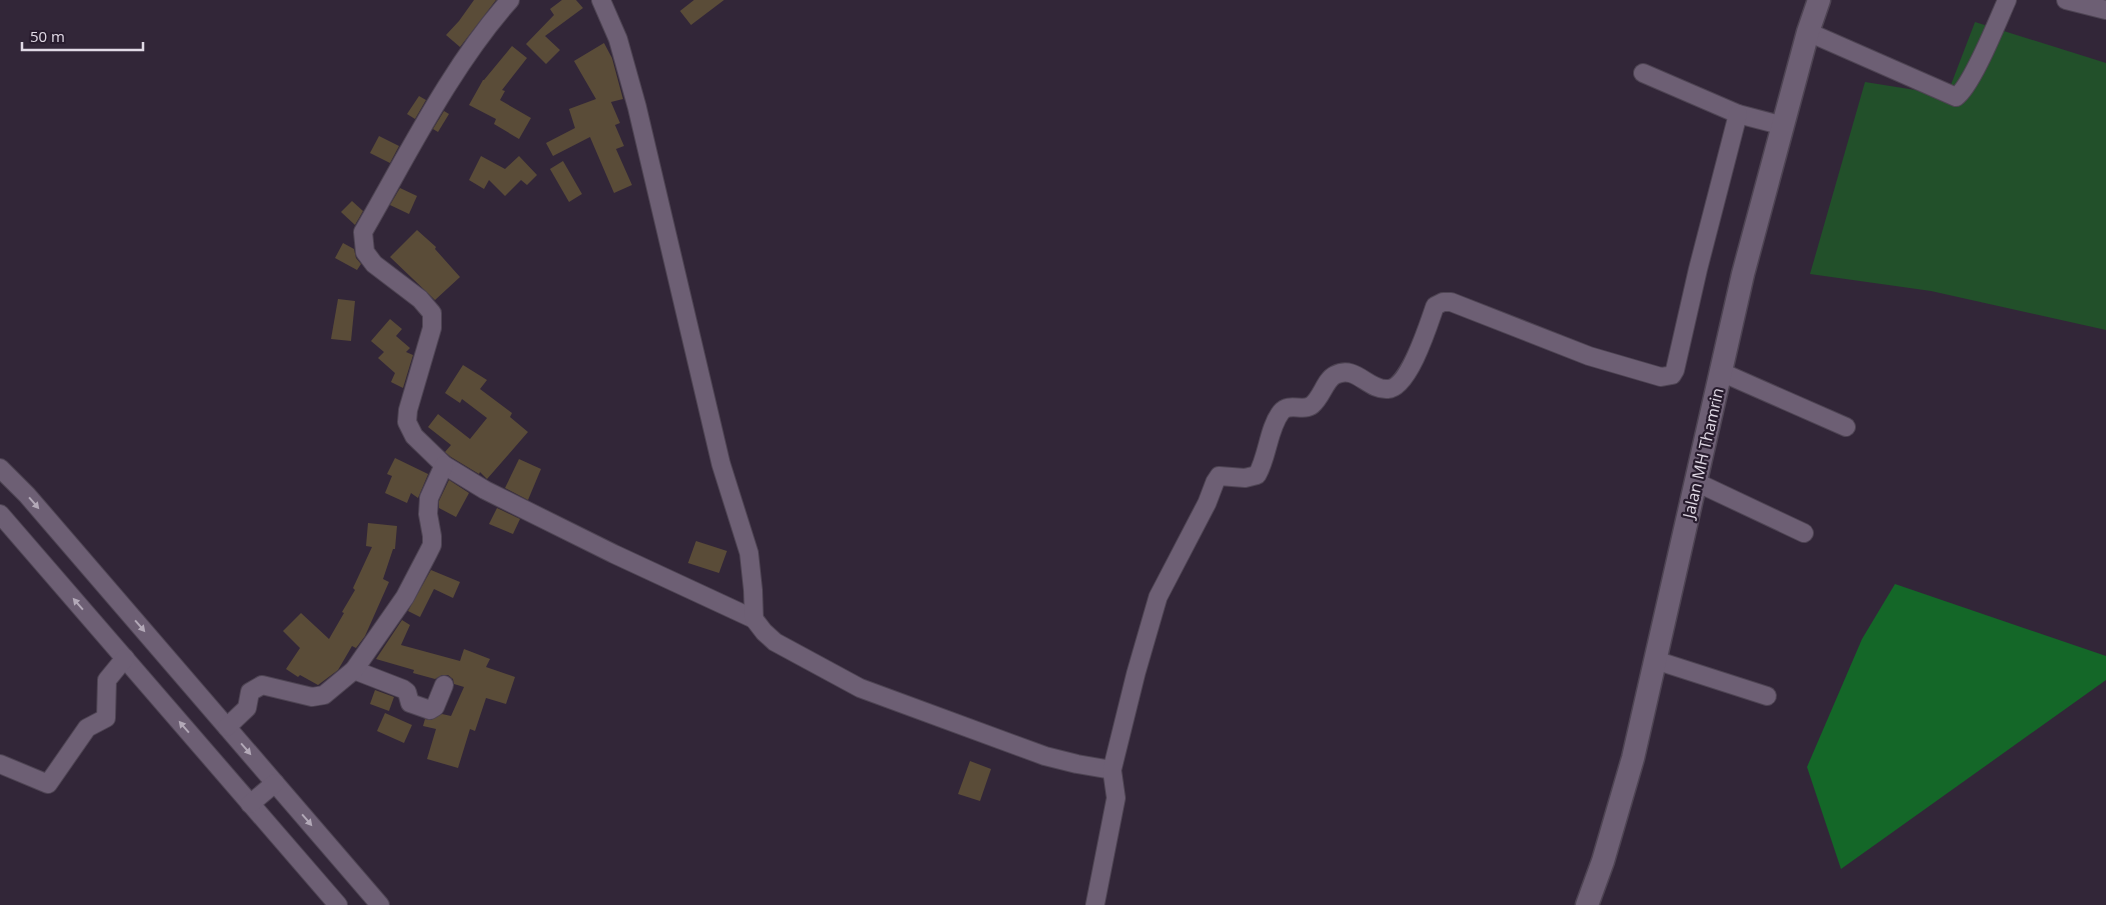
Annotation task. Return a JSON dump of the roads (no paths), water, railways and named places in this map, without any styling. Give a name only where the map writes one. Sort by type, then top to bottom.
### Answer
[{"type":"street","points":[[510,0],[495,17],[446,89],[362,232],[365,252],[374,264],[420,299],[432,313],[432,328],[408,410],[407,422],[414,436],[444,465],[485,490],[754,620],[775,642],[860,688],[1045,756],[1112,770]]},
{"type":"street","points":[[601,0],[618,39],[637,107],[721,464],[749,553],[754,620]]},
{"type":"street","name":"Jalan MH Thamrin","points":[[1591,904],[1633,758],[1743,274],[1818,0]]},
{"type":"street","points":[[1808,32],[1956,97],[1971,75],[2007,0]]},
{"type":"street","points":[[2066,0],[2106,10]]},
{"type":"street","points":[[1643,73],[1738,114],[1784,126]]},
{"type":"street","points":[[1095,905],[1116,798],[1112,770],[1136,673],[1158,597],[1219,476],[1230,475],[1244,478],[1257,475],[1264,464],[1277,419],[1282,410],[1288,407],[1304,409],[1311,406],[1333,376],[1344,372],[1360,376],[1380,388],[1388,390],[1398,386],[1420,349],[1435,306],[1443,302],[1451,302],[1589,356],[1661,377],[1672,375],[1675,370],[1698,269],[1738,114]]},
{"type":"street","points":[[1721,372],[1846,427]]},
{"type":"street","points":[[227,727],[247,708],[250,692],[262,685],[312,697],[324,695],[354,670],[405,597],[432,545],[428,514],[429,498],[444,465]]},
{"type":"street","points":[[0,468],[27,495],[380,905]]},
{"type":"street","points":[[1696,482],[1804,532]]},
{"type":"street","points":[[0,514],[338,905]]},
{"type":"street","points":[[0,764],[48,784],[87,728],[106,718],[107,680],[125,658]]},
{"type":"street","points":[[1655,660],[1767,696]]},
{"type":"street","points":[[354,670],[407,692],[410,703],[430,710],[435,707],[444,685]]},
{"type":"street","points":[[250,804],[275,783]]}]
